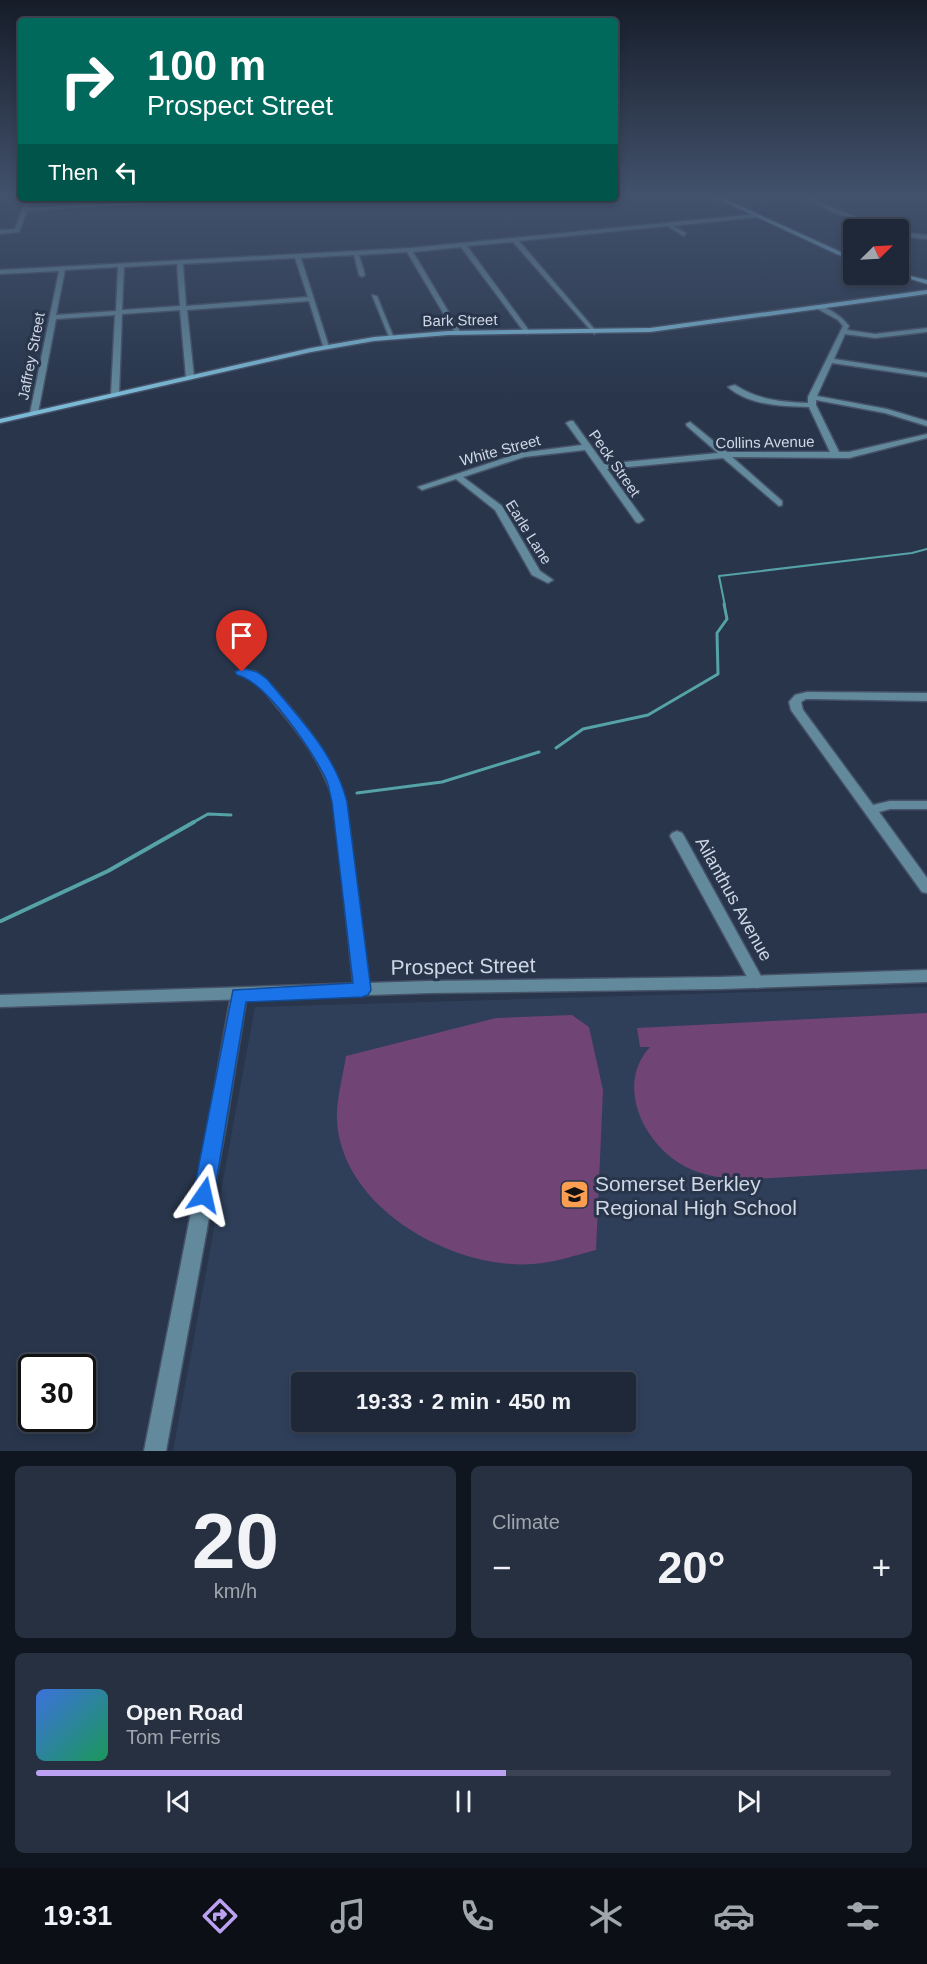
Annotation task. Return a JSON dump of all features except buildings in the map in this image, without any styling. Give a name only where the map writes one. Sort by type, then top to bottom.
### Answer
[{"type":"main road","points":[[909,277],[925,282],[926,288],[916,293]]},
{"type":"main road","name":"Bark Street","points":[[0,421],[327,346],[393,337],[458,333],[594,332],[672,328],[927,292]]},
{"type":"street","points":[[180,262],[190,377]]},
{"type":"street","points":[[0,272],[186,262]]},
{"type":"street","points":[[299,262],[327,346]]},
{"type":"street","points":[[358,262],[362,275]]},
{"type":"street","points":[[416,262],[458,333]]},
{"type":"street","points":[[475,262],[527,332]]},
{"type":"street","points":[[534,262],[594,332]]},
{"type":"street","points":[[116,394],[120,266]]},
{"type":"street","name":"Jaffrey Street","points":[[34,413],[62,269]]},
{"type":"street","points":[[374,296],[393,337]]},
{"type":"street","points":[[53,317],[311,298]]},
{"type":"street","points":[[818,307],[846,326],[812,401],[836,455]]},
{"type":"street","points":[[843,332],[875,336],[925,332]]},
{"type":"street","points":[[829,360],[927,375]]},
{"type":"street","points":[[732,387],[751,399],[760,401],[812,401],[887,411],[927,424]]},
{"type":"street","name":"Peck Street","points":[[570,423],[639,520]]},
{"type":"street","points":[[690,424],[779,503]]},
{"type":"street","name":"Collins Avenue","points":[[601,467],[724,454],[836,455],[860,453],[927,436]]},
{"type":"street","name":"White Street","points":[[422,487],[523,455],[587,447]]},
{"type":"street","name":"Earle Lane","points":[[457,476],[499,508],[536,573],[548,580]]},
{"type":"street","points":[[242,672],[262,682],[311,740],[335,782],[340,802],[362,990]]},
{"type":"street","points":[[927,697],[807,695],[795,702],[797,710],[927,888]]},
{"type":"street","points":[[870,810],[890,805],[927,805]]},
{"type":"street","name":"Ailanthus Avenue","points":[[677,836],[757,982]]},
{"type":"street","name":"Prospect Street","points":[[0,1000],[927,976]]},
{"type":"street","points":[[155,1451],[216,1131],[239,995]]},
{"type":"shaded area","name":"Somerset Berkley Regional High School","points":[[927,987],[927,1451],[173,1451],[255,1007]]},
{"type":"shaded area","points":[[927,1013],[927,1169],[735,1180],[716,1177],[692,1170],[671,1157],[658,1145],[639,1114],[635,1097],[635,1079],[640,1062],[650,1047],[640,1047],[637,1028]]},
{"type":"shaded area","points":[[572,1015],[589,1027],[603,1090],[596,1250],[541,1263],[502,1263],[469,1256],[437,1244],[406,1227],[380,1206],[358,1180],[343,1152],[337,1112],[346,1056],[496,1018]]},
{"type":"waterway","points":[[725,606],[719,576],[912,553],[927,549]]},
{"type":"waterway","points":[[556,748],[583,729],[648,715],[718,674],[717,633],[727,619],[724,604]]},
{"type":"waterway","points":[[357,793],[442,782],[539,752]]},
{"type":"waterway","points":[[192,823],[208,814],[231,815]]},
{"type":"waterway","points":[[1,921],[108,871],[194,822]]},
{"type":"place","name":"Somerset Berkley Regional High School","points":[[574,1195]]},
{"type":"route","points":[[204,1195],[239,995],[362,990],[340,802],[335,782],[311,740],[262,682],[242,672]]}]
